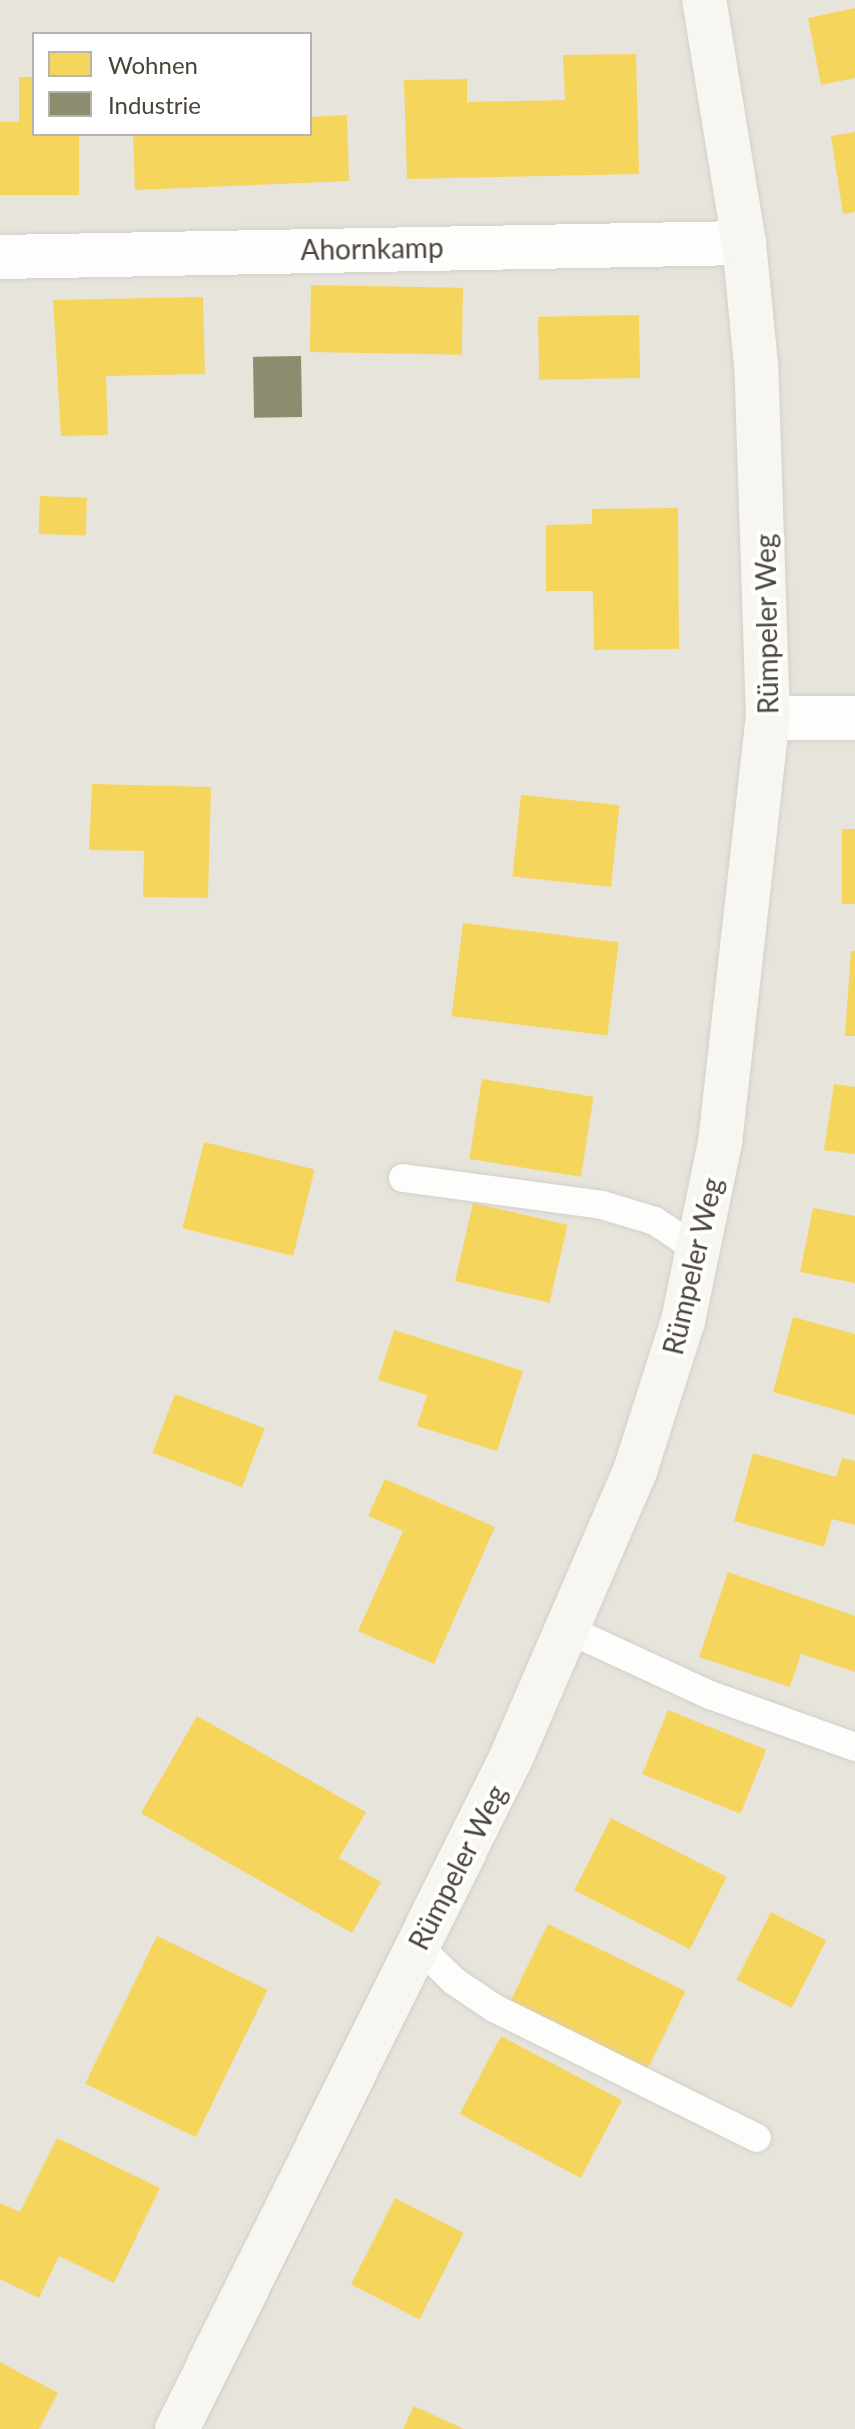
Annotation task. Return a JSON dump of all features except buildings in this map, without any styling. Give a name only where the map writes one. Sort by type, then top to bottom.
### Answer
[{"type":"street","name":"Rümpeler Weg","points":[[177,2429],[510,1760],[635,1471],[683,1321],[720,1143],[768,718],[765,536],[744,243],[704,0]]},
{"type":"street","name":"Ahornkamp","points":[[0,257],[744,243]]},
{"type":"street","points":[[768,718],[855,718]]},
{"type":"lane","points":[[403,1178],[602,1205],[655,1221],[698,1250]]},
{"type":"lane","points":[[567,1629],[710,1695],[855,1747]]},
{"type":"lane","points":[[417,1945],[454,1981],[494,2008],[757,2138]]},
{"type":"shaded area","points":[[0,0],[855,0],[855,2429],[0,2429]]}]
